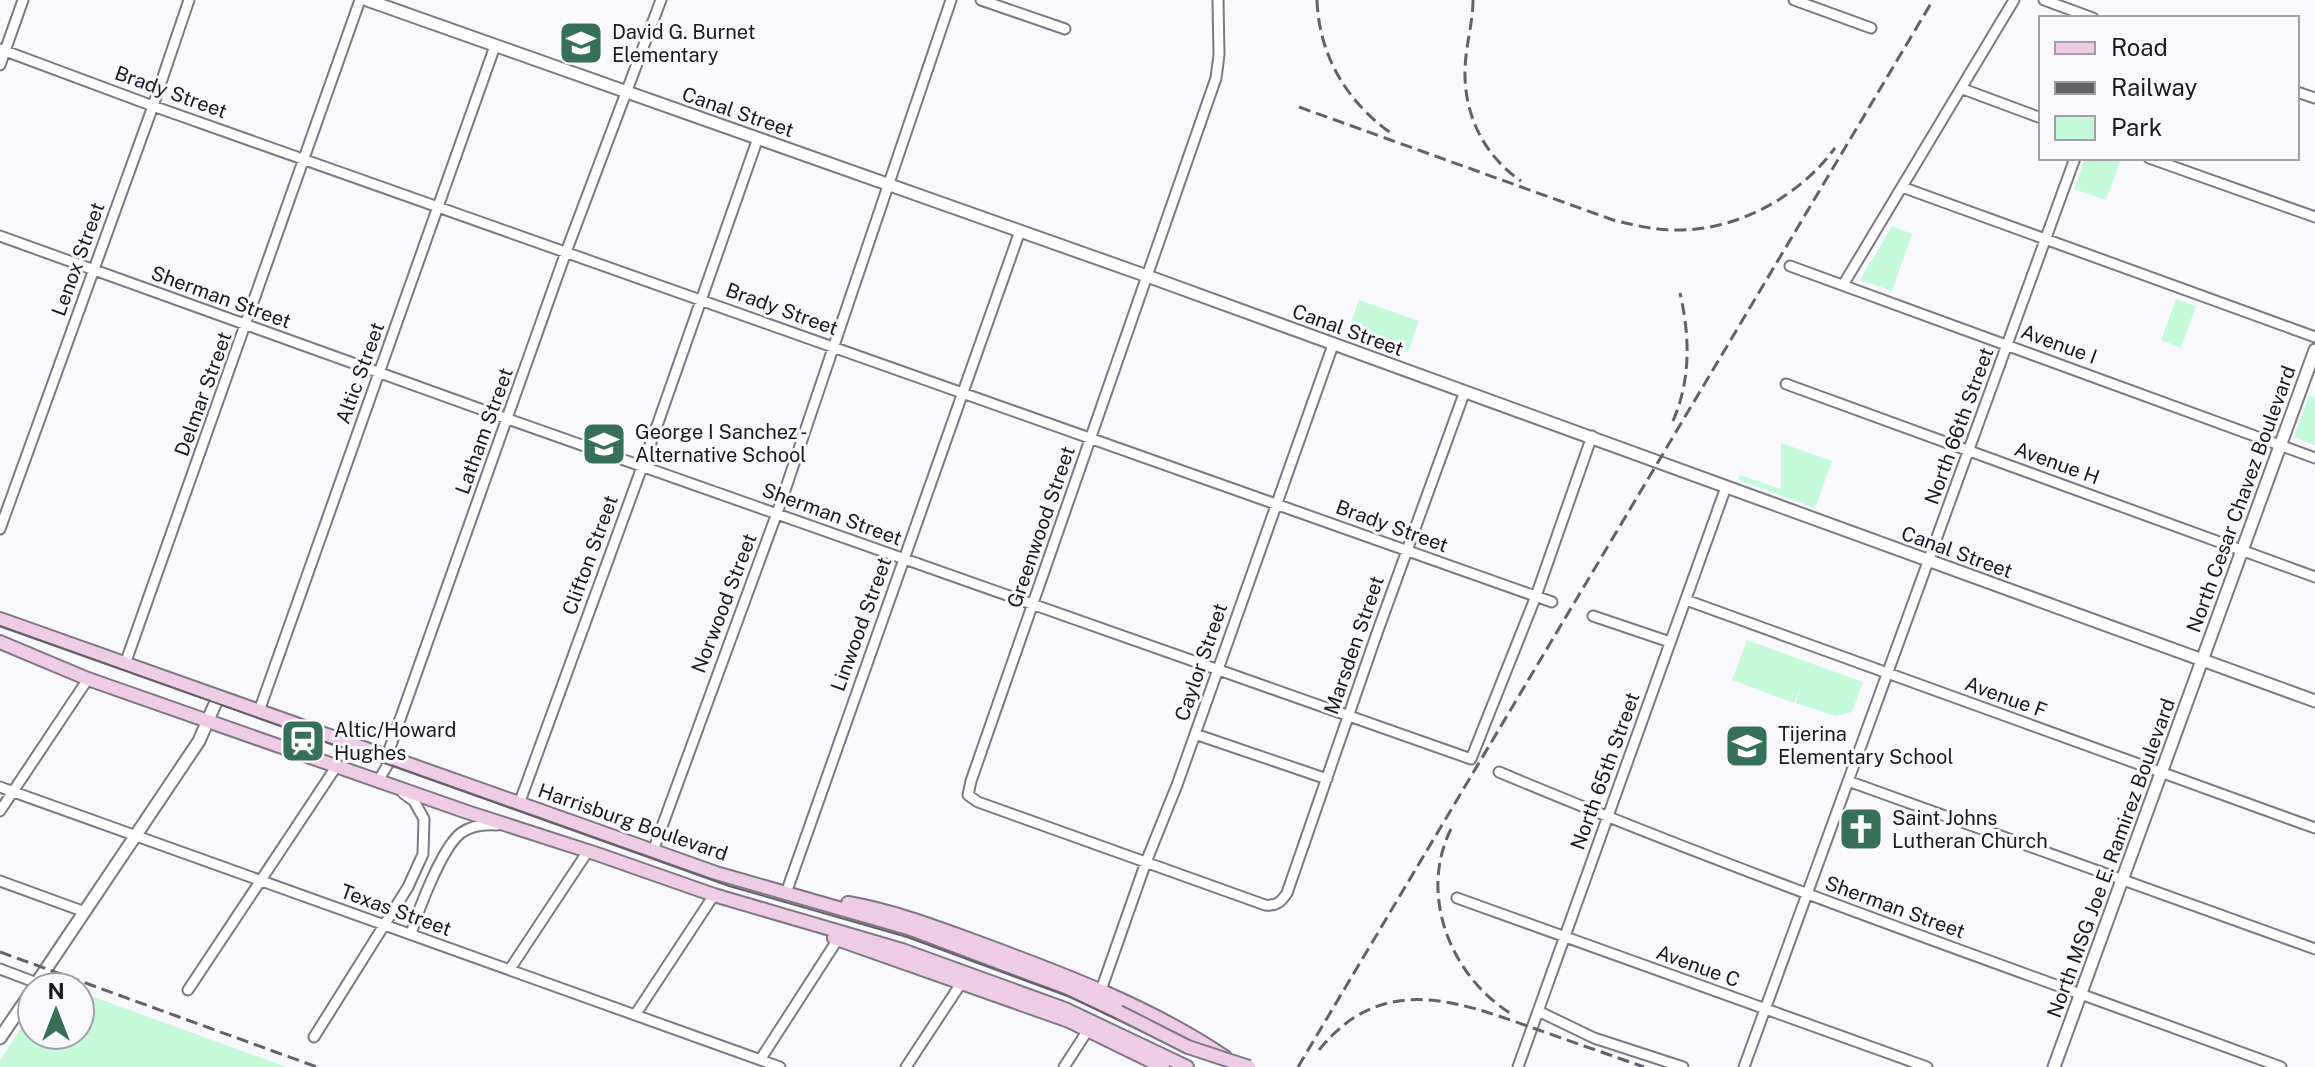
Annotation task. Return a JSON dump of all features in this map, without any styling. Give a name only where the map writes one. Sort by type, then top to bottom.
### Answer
[{"type":"main road","name":"Harrisburg Boulevard","points":[[0,619],[653,851],[908,928],[1068,988],[1188,1047],[1248,1067]]},
{"type":"main road","name":"Harrisburg Boulevard","points":[[0,642],[88,679],[393,787],[714,895],[902,950],[1065,1009],[1187,1067]]},
{"type":"main road","points":[[786,893],[860,905],[906,917],[1059,972],[1101,990],[1248,1067]]},
{"type":"main road","points":[[714,895],[1088,1030],[1163,1067]]},
{"type":"main road","points":[[1213,1067],[1219,1053]]},
{"type":"street","points":[[0,65],[23,0]]},
{"type":"street","name":"Lenox Street","points":[[0,529],[189,0]]},
{"type":"street","name":"Delmar Street","points":[[125,664],[360,0]]},
{"type":"street","name":"Canal Street","points":[[367,0],[1592,436],[2315,701]]},
{"type":"street","name":"Latham Street","points":[[378,781],[387,766],[387,756],[566,252],[661,0]]},
{"type":"street","name":"Norwood Street","points":[[653,851],[777,513],[951,0]]},
{"type":"street","points":[[981,0],[1065,29]]},
{"type":"street","name":"Greenwood Street","points":[[1146,862],[978,802],[968,795],[1216,78],[1219,55],[1218,0]]},
{"type":"street","points":[[1794,0],[1871,28]]},
{"type":"street","points":[[1843,285],[2014,0]]},
{"type":"street","points":[[2044,0],[2088,16]]},
{"type":"street","name":"Altic Street","points":[[259,711],[495,46]]},
{"type":"street","name":"Brady Street","points":[[3,50],[1552,602]]},
{"type":"street","points":[[1963,89],[2039,117]]},
{"type":"street","name":"Clifton Street","points":[[519,804],[758,138]]},
{"type":"street","name":"North 66th Street","points":[[1744,1067],[2074,160]]},
{"type":"street","points":[[2155,160],[2315,217]]},
{"type":"street","points":[[1902,187],[2315,337]]},
{"type":"street","name":"Linwood Street","points":[[786,893],[1020,231]]},
{"type":"street","name":"Sherman Street","points":[[0,236],[1471,759],[1536,596]]},
{"type":"street","name":"Avenue I","points":[[1790,266],[2315,458]]},
{"type":"street","name":"Caylor Street","points":[[1101,990],[1333,345]]},
{"type":"street","name":"North Cesar Chavez Boulevard","points":[[2201,660],[2315,350]]},
{"type":"street","name":"Avenue H","points":[[1786,384],[2315,577]]},
{"type":"street","name":"Marsden Street","points":[[1146,862],[1265,905],[1274,906],[1282,901],[1465,391]]},
{"type":"street","points":[[1536,596],[1592,436]]},
{"type":"street","name":"North 65th Street","points":[[1518,1067],[1726,487]]},
{"type":"street","name":"Avenue F","points":[[1686,600],[2315,828]]},
{"type":"street","points":[[1593,616],[1670,642]]},
{"type":"street","name":"North MSG Joe E. Ramirez Boulevard","points":[[2054,1067],[2201,660]]},
{"type":"street","points":[[0,811],[88,679]]},
{"type":"street","points":[[46,971],[137,836],[209,721],[218,697]]},
{"type":"street","points":[[1195,734],[1327,779]]},
{"type":"street","points":[[188,990],[336,767]]},
{"type":"street","name":"Sherman Street","points":[[1499,772],[1607,818],[1808,895],[2281,1067]]},
{"type":"street","points":[[1848,781],[2315,949]]},
{"type":"street","name":"Texas Street","points":[[0,787],[780,1067]]},
{"type":"street","points":[[314,1037],[408,887],[423,854],[425,831],[420,810],[414,801],[393,787]]},
{"type":"street","points":[[411,934],[448,846],[461,833],[480,824],[505,825]]},
{"type":"street","points":[[510,969],[588,851]]},
{"type":"street","points":[[0,881],[85,912]]},
{"type":"street","points":[[635,1015],[714,895]]},
{"type":"street","name":"Avenue C","points":[[1457,898],[1927,1067]]},
{"type":"street","points":[[760,1060],[838,939]]},
{"type":"street","points":[[906,1067],[962,982]]},
{"type":"street","points":[[1538,1011],[1594,1038],[1683,1067]]},
{"type":"street","points":[[0,1038],[16,1015]]},
{"type":"street","points":[[1064,1067],[1088,1030]]},
{"type":"green space","points":[[2084,160],[2121,160],[2106,200],[2074,189]]},
{"type":"green space","points":[[1892,226],[1912,234],[1892,291],[1860,280]]},
{"type":"green space","points":[[2176,299],[2196,306],[2181,348],[2161,340]]},
{"type":"green space","points":[[1359,300],[1419,321],[1408,352],[1348,331]]},
{"type":"green space","points":[[2309,395],[2315,398],[2315,445],[2294,437]]},
{"type":"green space","points":[[1781,443],[1832,461],[1815,508],[1738,480],[1740,475],[1781,489]]},
{"type":"green space","points":[[1747,640],[1863,682],[1852,712],[1835,716],[1796,703],[1801,686],[1794,703],[1732,680]]},
{"type":"green space","points":[[96,998],[286,1067],[0,1067],[0,1060],[16,1036],[16,1051],[96,1051]]},
{"type":"tram line","points":[[0,626],[729,886],[907,937],[1070,997],[1162,1041],[1235,1067]]},
{"type":"railway","points":[[1317,0],[1323,40],[1338,76],[1362,107],[1392,134]]},
{"type":"railway","points":[[1473,0],[1465,75],[1470,110],[1494,157],[1521,181]]},
{"type":"railway","points":[[1298,1067],[1933,0]]},
{"type":"railway","points":[[1299,107],[1613,220],[1667,230],[1698,229],[1721,224],[1765,208],[1804,182],[1835,148]]},
{"type":"railway","points":[[1673,421],[1683,389],[1687,358],[1686,326],[1680,293]]},
{"type":"railway","points":[[1451,829],[1442,854],[1438,880],[1446,932],[1471,978],[1510,1013]]},
{"type":"railway","points":[[0,952],[317,1067]]},
{"type":"railway","points":[[1319,1050],[1343,1026],[1368,1010],[1393,1002],[1420,1000],[1475,1009],[1644,1067]]},
{"type":"place","name":"David G. Burnet Elementary","points":[[581,43]]},
{"type":"place","name":"George I Sanchez - Alternative School","points":[[604,444]]},
{"type":"place","name":"Altic/Howard Hughes","points":[[303,741]]},
{"type":"place","name":"Tijerina Elementary School","points":[[1747,746]]},
{"type":"place","name":"Saint Johns Lutheran Church","points":[[1861,829]]}]
